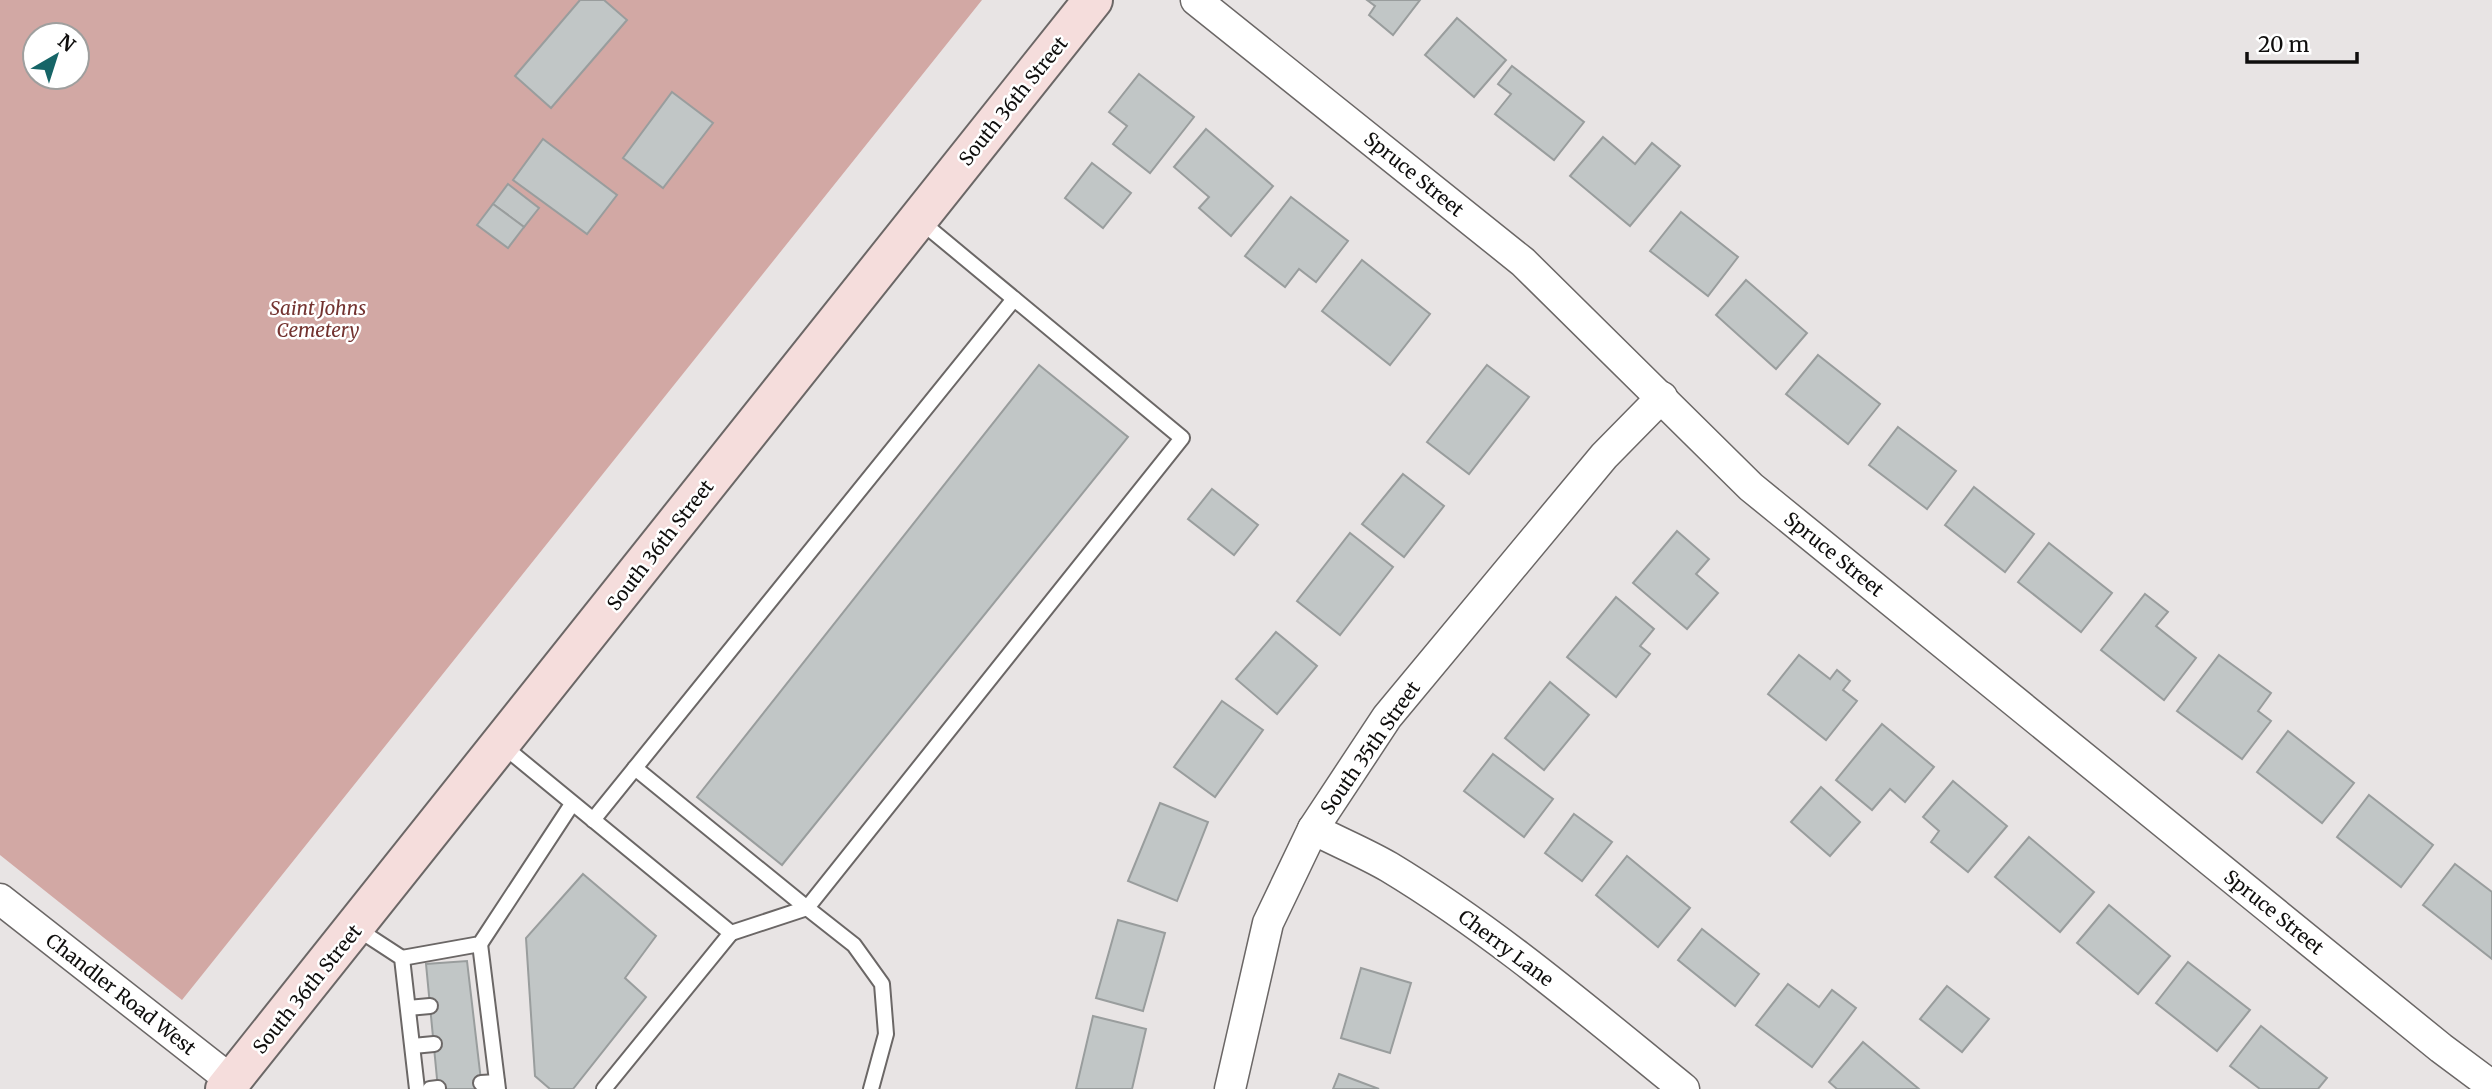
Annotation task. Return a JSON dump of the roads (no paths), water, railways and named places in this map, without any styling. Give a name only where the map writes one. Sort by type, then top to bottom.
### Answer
[{"type":"main road","name":"South 36th Street","points":[[233,1086],[1093,0]]},
{"type":"street","name":"Spruce Street","points":[[1196,0],[1523,261],[1751,487],[2441,1048],[2492,1086]]},
{"type":"street","name":"South 35th Street","points":[[1230,1089],[1268,923],[1313,829],[1387,717],[1604,456],[1662,397]]},
{"type":"street","name":"Cherry Lane","points":[[1313,829],[1387,866],[1446,903],[1534,968],[1684,1089]]},
{"type":"street","name":"Chandler Road West","points":[[0,899],[233,1086]]},
{"type":"lane","points":[[604,1089],[732,933],[807,908],[1182,438],[918,219]]},
{"type":"lane","points":[[593,820],[1014,299]]},
{"type":"lane","points":[[501,745],[732,933]]},
{"type":"lane","points":[[635,768],[854,945],[882,984],[886,1034],[871,1089]]},
{"type":"lane","points":[[481,1083],[497,1085],[480,944],[572,804]]},
{"type":"lane","points":[[356,928],[402,958],[480,944]]},
{"type":"lane","points":[[402,958],[417,1089]]},
{"type":"lane","points":[[471,1002],[486,1000]]},
{"type":"lane","points":[[408,1008],[430,1006]]},
{"type":"lane","points":[[476,1041],[492,1041]]},
{"type":"lane","points":[[413,1046],[434,1044]]},
{"type":"park label","name":"Saint Johns Cemetery","points":[[318,319]]}]
